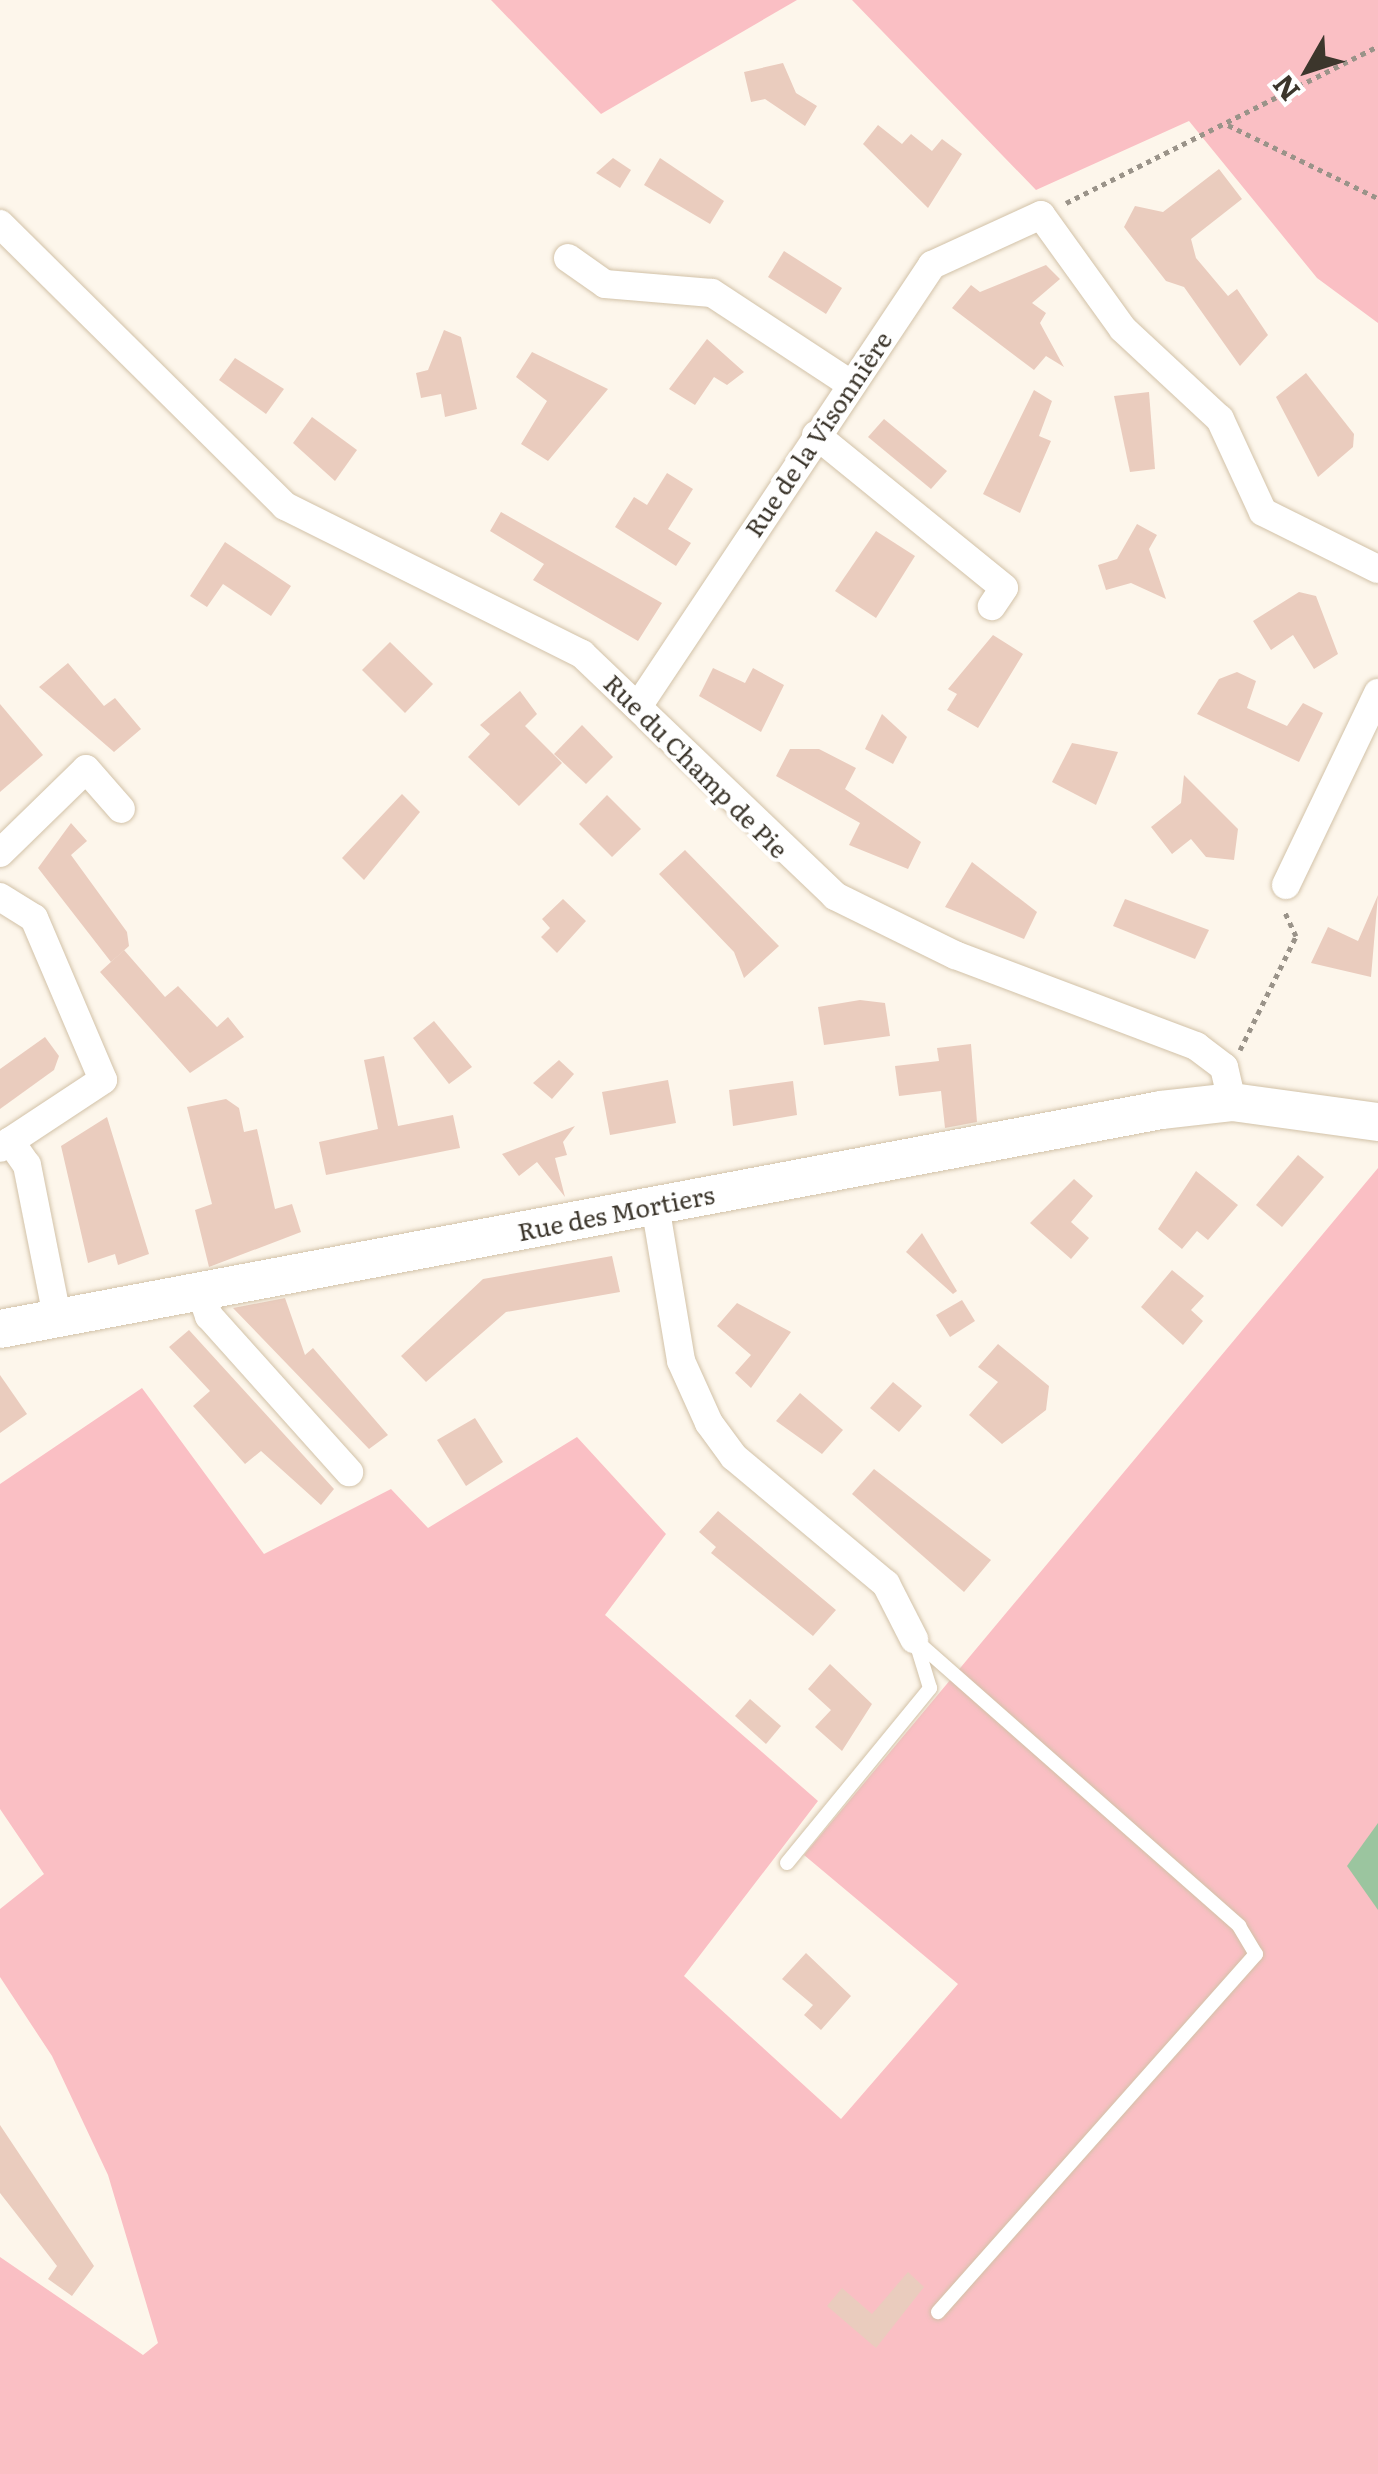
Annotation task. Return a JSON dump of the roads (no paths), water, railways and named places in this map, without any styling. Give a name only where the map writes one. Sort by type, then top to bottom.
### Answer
[{"type":"street","name":"Rue de la Visonnière","points":[[639,704],[932,265],[1041,215],[1123,329],[1220,419],[1264,512],[1378,569]]},
{"type":"street","name":"Rue du Champ de Pie","points":[[0,224],[285,506],[384,563],[528,623],[639,704],[834,896],[954,955],[1196,1046],[1228,1084]]},
{"type":"street","points":[[568,258],[604,284],[712,293],[849,384]]},
{"type":"street","points":[[816,435],[1004,588],[992,606]]},
{"type":"street","points":[[1286,885],[1378,693]]},
{"type":"street","points":[[0,852],[86,769],[121,809]]},
{"type":"street","points":[[0,897],[34,918],[103,1080],[5,1144],[26,1165],[57,1316]]},
{"type":"street","name":"Rue des Mortiers","points":[[0,1329],[655,1206],[1228,1084],[1378,1122]]},
{"type":"street","points":[[655,1206],[682,1361],[709,1423],[734,1457],[886,1584],[914,1639]]},
{"type":"street","points":[[200,1290],[208,1316],[349,1472]]},
{"type":"lane","points":[[787,1863],[930,1688],[914,1639]]},
{"type":"lane","points":[[914,1639],[1239,1926],[1256,1954],[938,2312]]}]
